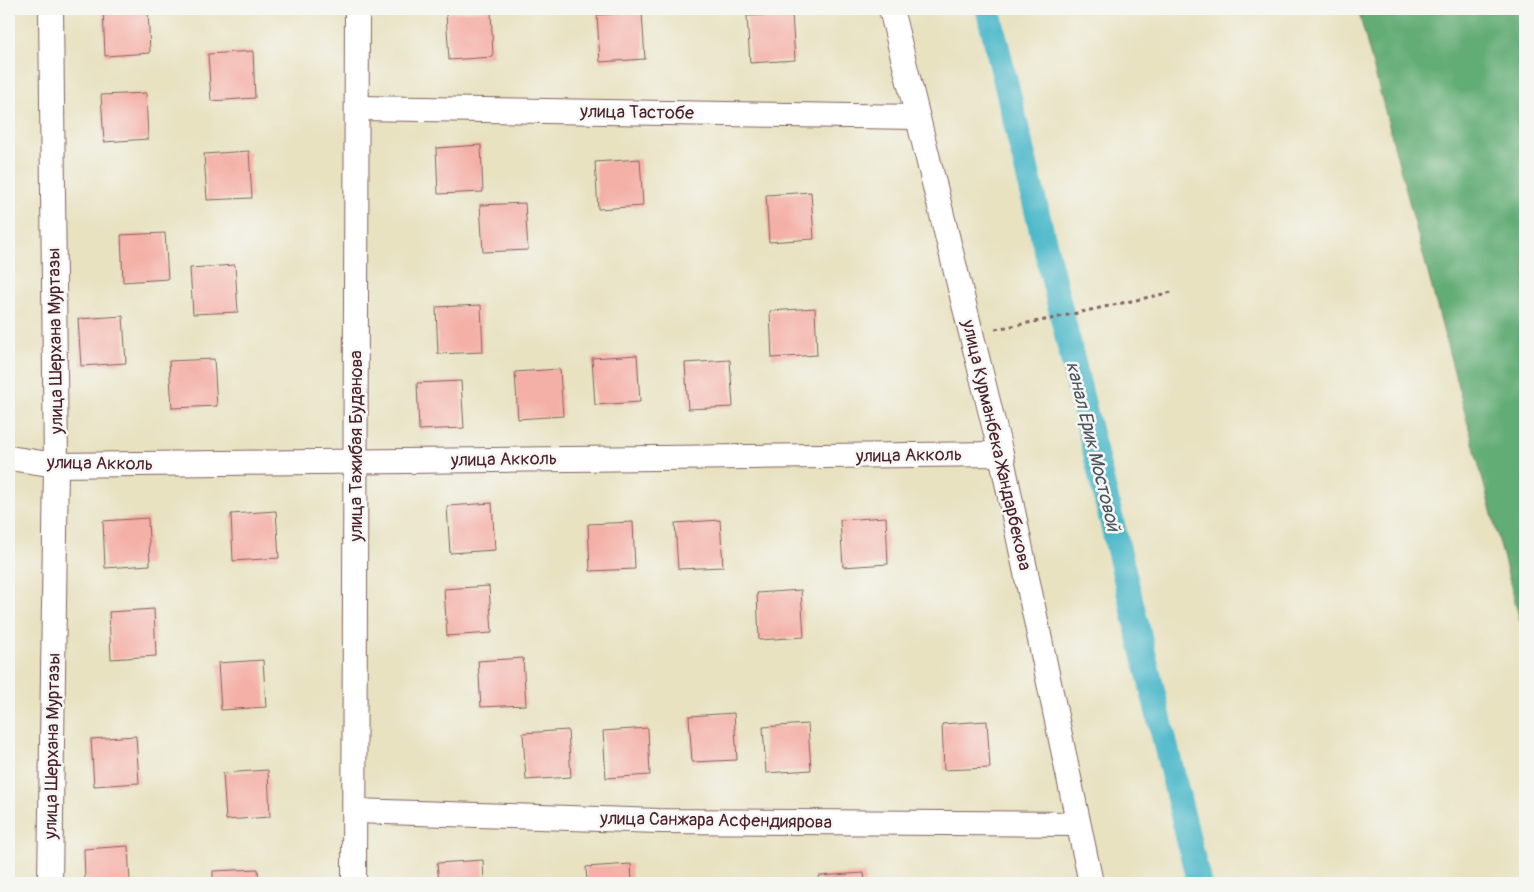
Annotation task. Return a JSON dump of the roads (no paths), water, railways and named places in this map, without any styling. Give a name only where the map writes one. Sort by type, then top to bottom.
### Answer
[{"type":"street","name":"улица Шерхана Муртазы","points":[[50,883],[56,465],[51,9]]},
{"type":"street","name":"улица Тажибая Буданова","points":[[354,883],[357,9]]},
{"type":"street","name":"улица Курманбека Жандарбекова","points":[[891,9],[1001,454],[1091,883]]},
{"type":"street","name":"улица Тастобе","points":[[358,108],[917,117]]},
{"type":"street","name":"улица Акколь","points":[[9,458],[56,465],[355,460],[1001,454]]},
{"type":"street","name":"улица Санжара Асфендиярова","points":[[355,811],[659,821],[1078,824]]},
{"type":"waterway","name":"канал Ерик Мостовой","points":[[988,9],[1199,883]]}]
